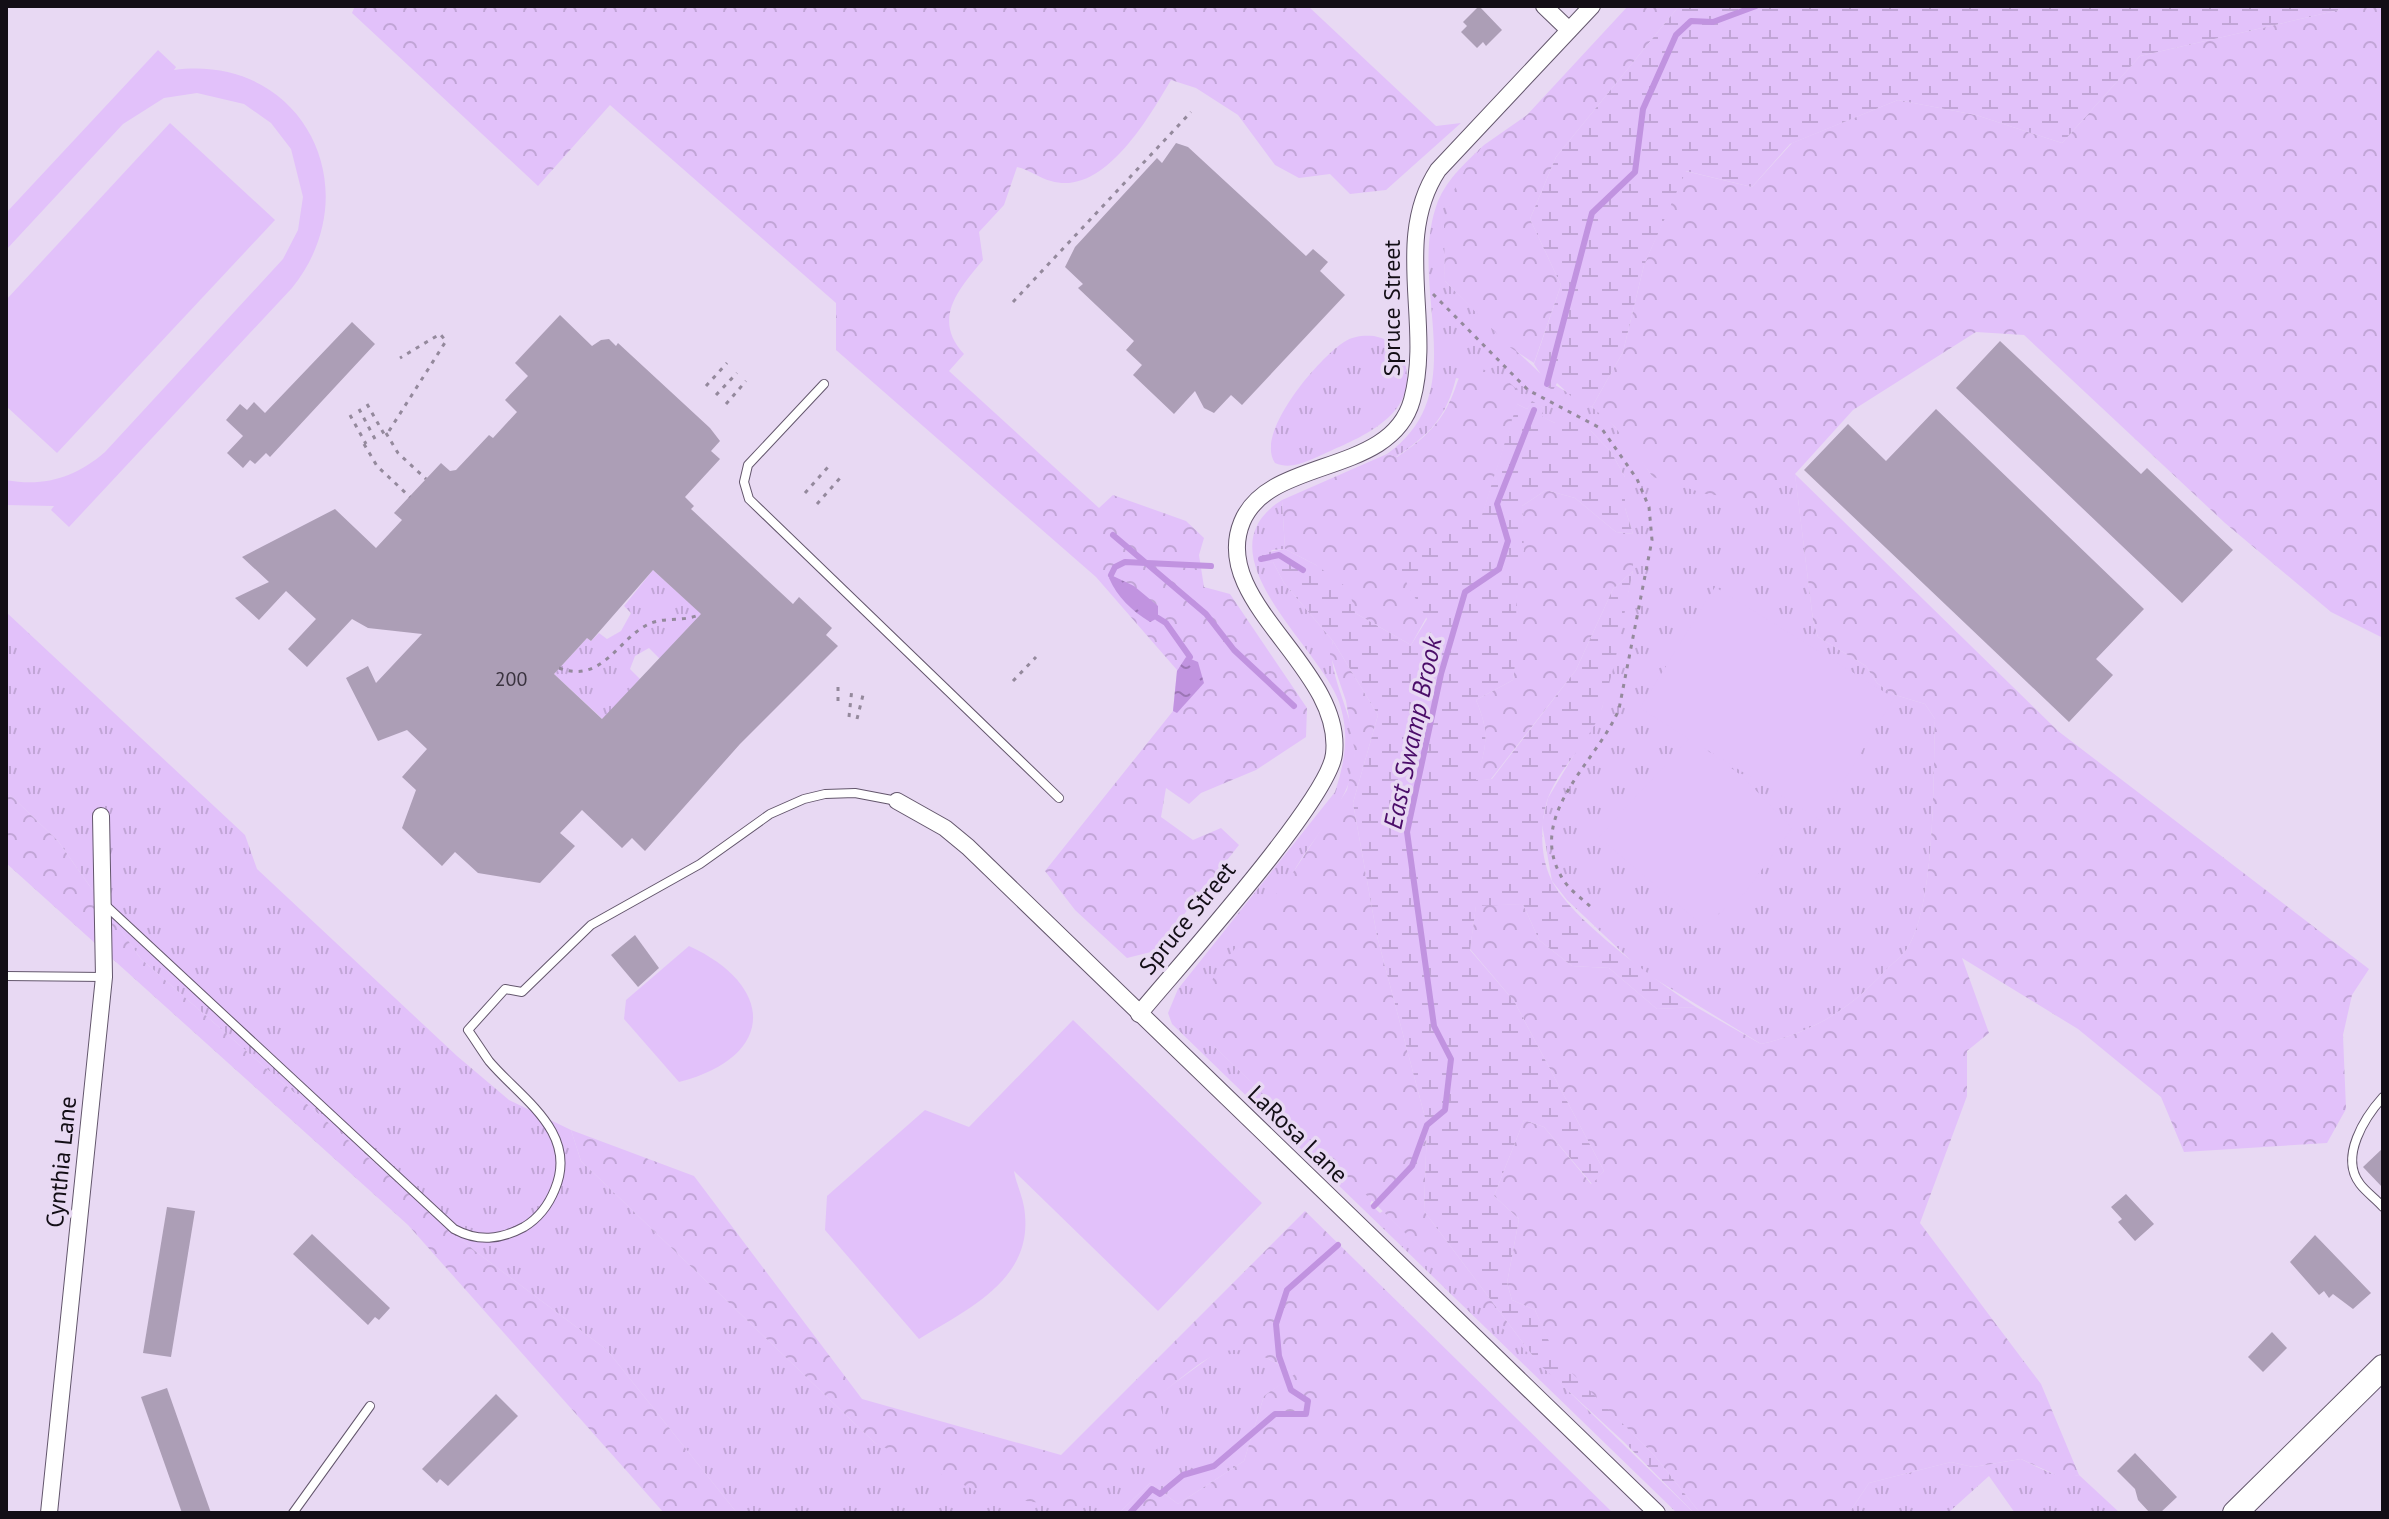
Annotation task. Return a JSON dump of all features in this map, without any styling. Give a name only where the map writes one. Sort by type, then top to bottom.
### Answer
[{"type":"main road","points":[[2235,1513],[2383,1367]]},
{"type":"street","points":[[1544,6],[1569,30]]},
{"type":"street","name":"Spruce Street","points":[[1139,1014],[1297,820],[1327,775],[1334,757],[1332,726],[1321,690],[1276,631],[1244,577],[1238,551],[1243,521],[1251,507],[1267,494],[1368,449],[1404,420],[1417,380],[1414,239],[1424,191],[1438,170],[1592,6]]},
{"type":"street","name":"LaRosa Lane","points":[[897,801],[945,828],[968,847],[1657,1513]]},
{"type":"street","name":"Cynthia Lane","points":[[49,1513],[104,977],[101,816]]},
{"type":"lane","points":[[824,384],[748,465],[744,482],[749,499],[1059,798]]},
{"type":"lane","points":[[102,902],[454,1229],[468,1237],[485,1240],[509,1235],[539,1215],[553,1194],[562,1164],[553,1133],[536,1105],[490,1061],[468,1030],[505,989],[522,992],[591,925],[700,864],[754,825],[792,804],[825,794],[841,793],[897,801]]},
{"type":"lane","points":[[6,976],[104,977]]},
{"type":"lane","points":[[2383,1097],[2359,1125],[2354,1171],[2359,1182],[2383,1207]]},
{"type":"lane","points":[[293,1513],[370,1406]]},
{"type":"path","points":[[1013,302],[1191,112]]},
{"type":"path","points":[[1433,294],[1528,390],[1602,429],[1637,479],[1649,507],[1652,540],[1619,709],[1609,733],[1566,791],[1551,837],[1553,858],[1562,879],[1591,907]]},
{"type":"path","points":[[386,433],[446,341],[440,334],[400,358]]},
{"type":"path","points":[[706,386],[727,363]]},
{"type":"path","points":[[716,395],[737,373]]},
{"type":"path","points":[[726,404],[746,381]]},
{"type":"path","points":[[367,404],[398,453],[426,479]]},
{"type":"path","points":[[359,409],[375,439]]},
{"type":"path","points":[[350,415],[377,466],[410,497]]},
{"type":"path","points":[[805,493],[829,466]]},
{"type":"path","points":[[817,504],[841,477]]},
{"type":"path","points":[[559,668],[572,671],[596,667],[647,624],[701,614]]},
{"type":"path","points":[[1013,681],[1036,657]]},
{"type":"path","points":[[838,687],[838,707]]},
{"type":"path","points":[[849,717],[852,688]]},
{"type":"path","points":[[857,719],[864,691]]},
{"type":"green space","points":[[355,6],[1308,6],[1436,126],[1461,123],[1386,190],[1350,194],[1330,174],[1299,178],[1275,165],[1238,115],[1196,88],[1171,80],[1123,150],[1089,177],[1070,183],[1051,181],[1017,167],[1004,205],[979,232],[983,260],[952,305],[950,329],[964,354],[949,371],[1099,508],[1113,495],[1186,521],[1204,538],[1199,555],[1204,587],[1230,594],[1307,708],[1306,737],[1256,770],[1201,793],[1189,804],[1166,788],[1161,817],[1193,840],[1221,828],[1239,845],[1155,951],[1127,958],[1075,910],[1045,871],[1173,711],[1177,670],[1096,577],[836,350],[836,303],[610,105],[538,186],[352,13]]},
{"type":"green space","points":[[1628,6],[1679,6],[1556,157],[1530,219],[1561,285],[1534,363],[1511,348],[1445,281],[1444,225],[1453,192],[1467,166],[1484,145],[1527,115]]},
{"type":"green space","points":[[1679,6],[2357,6],[2140,56],[2062,143],[1976,115],[1898,100],[1790,144],[1752,187],[1686,171],[1644,265],[1623,352],[1592,407],[1574,399],[1557,383],[1553,390],[1540,383],[1542,376],[1534,364],[1561,285],[1530,219],[1556,157]]},
{"type":"green space","points":[[2357,6],[2383,6],[2383,638],[2331,612],[2225,523],[2024,335],[1976,332],[1853,410],[1795,474],[2058,731],[2369,969],[2352,995],[2343,1035],[2346,1109],[2327,1143],[2184,1152],[2161,1097],[2078,1029],[1962,958],[1989,1033],[1967,1051],[1967,1096],[1920,1223],[2041,1384],[2079,1475],[2066,1478],[2021,1459],[1973,1467],[1951,1462],[1869,1483],[1849,1513],[1700,1513],[1654,1455],[1555,1357],[1535,1310],[1512,1300],[1507,1283],[1519,1219],[1494,1196],[1524,1120],[1544,1127],[1591,1184],[1604,1171],[1514,1001],[1470,949],[1476,905],[1523,904],[1539,940],[1572,966],[1609,968],[1657,1009],[1696,1007],[1761,1044],[1797,1033],[1844,1008],[1907,949],[1923,902],[1928,871],[1935,719],[1925,704],[1892,694],[1877,683],[1866,666],[1818,637],[1813,620],[1795,475],[1759,500],[1706,494],[1653,477],[1615,427],[1592,407],[1623,352],[1644,265],[1685,171],[1752,187],[1792,143],[1898,100],[1976,115],[2062,143],[2140,56]]},
{"type":"green space","points":[[158,50],[176,67],[174,70],[219,70],[258,83],[289,106],[311,136],[323,171],[325,210],[315,250],[292,288],[69,527],[51,510],[54,506],[6,505],[6,480],[33,482],[58,478],[82,468],[105,452],[283,259],[298,230],[303,197],[291,149],[271,123],[244,104],[197,93],[164,98],[123,124],[6,250],[6,213]]},
{"type":"green space","points":[[170,123],[275,220],[57,453],[6,406],[6,300]]},
{"type":"green space","points":[[1484,145],[1462,178],[1450,209],[1445,242],[1445,281],[1542,375],[1611,423],[1653,477],[1795,474],[1813,620],[1818,637],[1866,666],[1877,683],[1892,694],[1925,704],[1935,719],[1928,872],[1916,929],[1907,949],[1844,1008],[1814,1026],[1780,1039],[1761,1044],[1642,971],[1567,900],[1552,881],[1542,824],[1548,798],[1602,708],[1633,571],[1633,534],[1625,508],[1625,477],[1611,452],[1591,431],[1555,423],[1540,416],[1544,408],[1532,402],[1527,409],[1517,404],[1520,393],[1456,378],[1442,415],[1435,424],[1396,457],[1387,454],[1413,428],[1428,400],[1434,368],[1430,234],[1438,201],[1452,178]]},
{"type":"green space","points":[[1358,336],[1374,336],[1394,345],[1405,363],[1407,381],[1404,396],[1396,409],[1372,430],[1315,458],[1288,466],[1275,463],[1271,450],[1273,434],[1292,397],[1306,379],[1344,342]]},
{"type":"green space","points":[[1469,364],[1503,377],[1521,393],[1481,519],[1411,645],[1355,613],[1316,565],[1285,549],[1282,500],[1387,454],[1397,457],[1427,434],[1439,420]]},
{"type":"green space","points":[[1532,401],[1544,408],[1541,416],[1555,423],[1574,420],[1591,431],[1611,452],[1625,477],[1625,508],[1633,534],[1616,532],[1575,498],[1546,490],[1522,506],[1524,550],[1516,601],[1517,649],[1513,680],[1476,700],[1485,740],[1476,780],[1492,779],[1576,670],[1613,589],[1633,571],[1602,708],[1547,801],[1543,820],[1543,851],[1551,879],[1576,912],[1616,948],[1696,1007],[1657,1009],[1609,968],[1572,966],[1539,940],[1523,904],[1476,906],[1470,950],[1514,1001],[1604,1171],[1592,1184],[1544,1127],[1524,1120],[1494,1196],[1519,1219],[1507,1283],[1512,1300],[1535,1310],[1556,1357],[1654,1455],[1700,1513],[1694,1513],[1624,1442],[1539,1364],[1424,1211],[1427,1125],[1377,936],[1353,803],[1378,715],[1333,641],[1284,583],[1273,562],[1259,564],[1258,554],[1285,549],[1316,565],[1349,589],[1355,613],[1411,645],[1427,619],[1400,571],[1426,544],[1447,529],[1481,518],[1517,404],[1527,409]]},
{"type":"green space","points":[[1546,490],[1575,498],[1616,532],[1633,534],[1633,571],[1613,589],[1576,670],[1491,779],[1475,781],[1485,740],[1476,700],[1513,680],[1522,506]]},
{"type":"green space","points":[[1282,500],[1285,549],[1272,550],[1259,563],[1273,562],[1284,583],[1333,641],[1333,667],[1354,740],[1353,771],[1340,802],[1293,873],[1214,1046],[1372,1200],[1370,1204],[1380,1213],[1383,1211],[1694,1513],[1677,1513],[1172,1024],[1168,1013],[1178,989],[1335,792],[1341,769],[1345,736],[1339,702],[1327,679],[1271,600],[1257,572],[1252,546],[1259,522]]},
{"type":"green space","points":[[653,570],[708,620],[689,627],[660,659],[649,648],[635,656],[630,669],[640,679],[612,709],[609,725],[554,674],[587,638],[591,641],[599,633],[607,639],[621,631],[631,613],[624,606]]},
{"type":"green space","points":[[1715,587],[1894,698],[1820,820],[1704,748],[1742,776],[1792,828],[1744,894],[1703,926],[1599,837],[1689,739],[1640,708]]},
{"type":"green space","points":[[6,612],[245,835],[257,869],[457,1056],[509,1100],[571,1130],[581,1161],[875,1443],[1076,1508],[1157,1396],[1221,1349],[1252,1350],[1296,1374],[1264,1396],[1244,1461],[1178,1504],[1150,1483],[1119,1513],[737,1513],[607,1350],[475,1251],[141,959],[58,841],[6,791]]},
{"type":"green space","points":[[1333,641],[1378,715],[1353,803],[1377,936],[1427,1125],[1424,1211],[1539,1364],[1214,1046],[1203,1028],[1203,1003],[1214,976],[1294,871],[1347,790],[1355,753],[1346,701],[1330,654]]},
{"type":"green space","points":[[6,791],[58,841],[141,959],[475,1251],[607,1350],[737,1513],[664,1513],[408,1225],[6,863]]},
{"type":"green space","points":[[689,946],[718,962],[738,981],[750,1000],[753,1020],[748,1039],[734,1056],[711,1071],[679,1082],[624,1019],[626,1000]]},
{"type":"green space","points":[[1073,1020],[1262,1203],[1158,1311],[1014,1171],[1024,1207],[1025,1232],[1020,1253],[995,1288],[919,1339],[825,1230],[827,1196],[925,1110],[969,1127]]},
{"type":"green space","points":[[571,1130],[694,1176],[862,1399],[1061,1455],[1305,1211],[1613,1513],[1119,1513],[1150,1483],[1178,1504],[1244,1461],[1264,1396],[1295,1374],[1253,1353],[1237,1350],[1209,1358],[1158,1396],[1169,1440],[1076,1508],[985,1495],[875,1443],[581,1161]]},
{"type":"green space","points":[[2021,1459],[2056,1475],[2079,1475],[2120,1513],[2015,1513],[1989,1476],[1948,1513],[1849,1513],[1869,1483],[1951,1462],[1973,1467]]},
{"type":"water","points":[[1111,575],[1134,586],[1158,606],[1158,618],[1150,622],[1131,608],[1113,585],[1109,578]]},
{"type":"water","points":[[1186,657],[1198,662],[1204,683],[1177,713],[1173,711],[1177,671]]},
{"type":"building","points":[[1479,6],[1502,30],[1486,46],[1483,42],[1477,48],[1461,32],[1467,26],[1463,22]]},
{"type":"building","points":[[1176,143],[1188,147],[1306,256],[1313,249],[1328,262],[1320,271],[1345,295],[1242,405],[1231,395],[1214,413],[1204,408],[1195,391],[1174,414],[1133,375],[1142,365],[1126,350],[1134,341],[1078,288],[1083,284],[1065,267],[1075,247],[1157,158],[1162,163]]},
{"type":"building","points":[[560,315],[592,346],[609,339],[616,346],[618,343],[710,428],[720,441],[711,451],[720,459],[685,497],[694,506],[691,509],[793,604],[799,597],[832,628],[826,635],[838,646],[740,744],[645,851],[632,838],[622,848],[582,810],[560,833],[575,846],[540,883],[478,873],[455,852],[442,866],[402,828],[416,790],[402,777],[427,749],[407,730],[378,741],[346,678],[368,666],[376,683],[422,634],[368,628],[352,619],[307,667],[288,649],[316,619],[286,591],[259,620],[235,598],[269,582],[242,557],[335,509],[376,548],[402,520],[394,513],[441,463],[450,471],[456,470],[489,435],[493,438],[517,412],[505,400],[528,376],[515,363]],"holes":[[[653,570],[701,614],[602,719],[554,674],[587,638],[591,641]]]},
{"type":"building","points":[[352,322],[375,344],[270,457],[266,453],[255,464],[250,460],[243,468],[227,453],[243,436],[226,420],[240,404],[247,410],[254,402],[265,413]]},
{"type":"building","points":[[2000,341],[2141,474],[2147,468],[2233,550],[2182,603],[1956,388]]},
{"type":"building","points":[[1936,409],[2144,609],[2096,659],[2113,675],[2069,722],[1804,470],[1848,424],[1886,461]]},
{"type":"building","points":[[635,935],[659,968],[638,987],[611,955]]},
{"type":"building","points":[[2383,1148],[2383,1188],[2363,1167]]},
{"type":"building","points":[[2126,1194],[2154,1224],[2135,1241],[2118,1222],[2122,1219],[2111,1207]]},
{"type":"building","points":[[167,1207],[195,1211],[171,1357],[143,1353]]},
{"type":"building","points":[[312,1234],[390,1308],[379,1320],[375,1317],[368,1325],[293,1254]]},
{"type":"building","points":[[2315,1235],[2371,1293],[2353,1309],[2333,1294],[2329,1298],[2324,1291],[2319,1295],[2290,1262]]},
{"type":"building","points":[[2272,1332],[2287,1348],[2263,1372],[2248,1357]]},
{"type":"building","points":[[167,1388],[211,1513],[182,1513],[141,1397]]},
{"type":"building","points":[[496,1394],[518,1416],[448,1486],[440,1479],[437,1483],[422,1469]]},
{"type":"building","points":[[2135,1453],[2177,1497],[2160,1513],[2150,1513],[2138,1500],[2135,1489],[2117,1471]]},
{"type":"waterway","name":"East Swamp Brook","points":[[1547,384],[1592,213],[1635,172],[1643,109],[1676,35],[1691,21],[1713,22],[1756,6]]},
{"type":"waterway","name":"East Swamp Brook","points":[[1374,1206],[1412,1166],[1427,1125],[1445,1110],[1451,1059],[1434,1026],[1407,832],[1441,674],[1465,592],[1499,569],[1508,541],[1497,504],[1534,410]]},
{"type":"waterway","points":[[1113,535],[1206,614],[1234,650],[1294,706]]},
{"type":"waterway","points":[[1261,559],[1279,555],[1303,570]]},
{"type":"waterway","points":[[1111,575],[1115,567],[1125,562],[1211,566]]},
{"type":"waterway","points":[[1158,618],[1166,623],[1190,657]]},
{"type":"waterway","name":"East Swamp Brook","points":[[1130,1513],[1152,1489],[1160,1494],[1183,1475],[1214,1466],[1275,1414],[1306,1414],[1308,1401],[1291,1390],[1279,1356],[1276,1324],[1287,1290],[1338,1245]]}]
